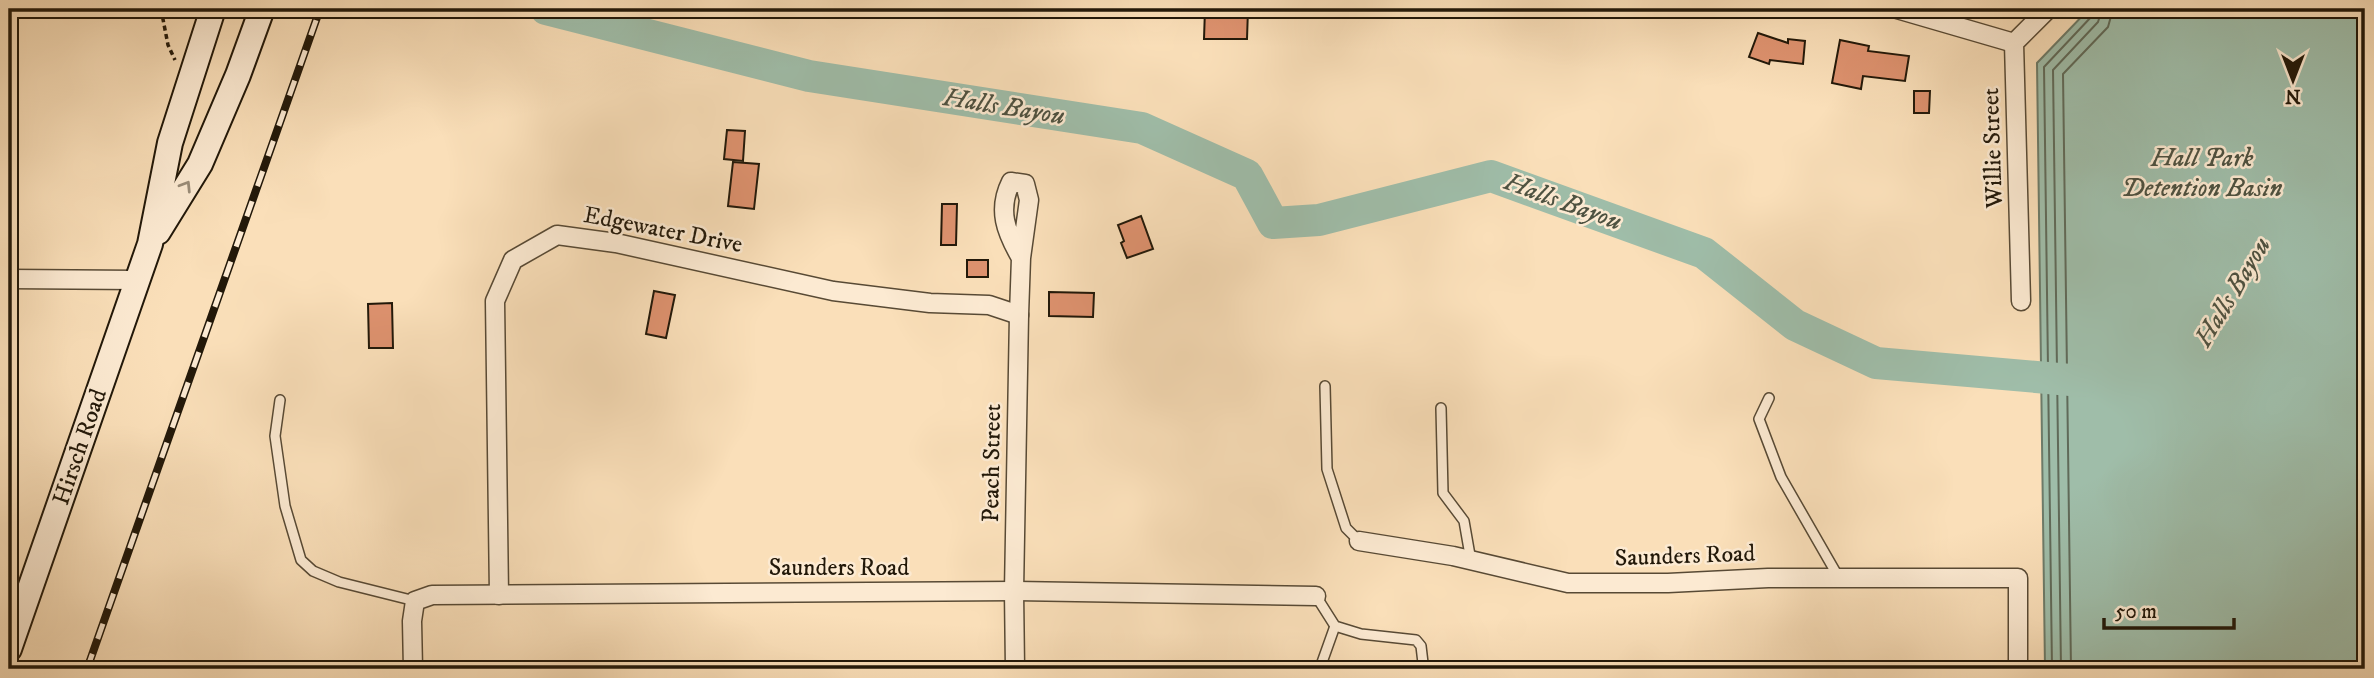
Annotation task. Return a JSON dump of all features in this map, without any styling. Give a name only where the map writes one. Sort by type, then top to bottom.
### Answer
[{"type":"main road","name":"Hirsch Road","points":[[9,649],[150,244],[170,143],[213,9]]},
{"type":"main road","name":"Hirsch Road","points":[[150,244],[200,164],[238,75],[262,9]]},
{"type":"street","points":[[1897,9],[2014,43],[2048,9]]},
{"type":"street","name":"Willie Street","points":[[2014,43],[2021,301]]},
{"type":"street","name":"Edgewater Drive","points":[[499,595],[495,301],[513,260],[558,235],[616,243],[833,291],[930,303],[989,305],[1019,315]]},
{"type":"street","name":"Peach Street","points":[[1015,669],[1014,590],[1021,258]]},
{"type":"street","points":[[9,279],[138,280]]},
{"type":"street","name":"Saunders Road","points":[[1359,541],[1471,561],[1568,583],[1668,583],[1768,578],[2018,578],[2018,669]]},
{"type":"street","name":"Saunders Road","points":[[415,601],[432,595],[1014,590],[1106,594],[1316,596]]},
{"type":"street","points":[[413,661],[412,621],[415,601]]},
{"type":"lane","points":[[1325,386],[1327,469],[1346,528],[1359,541]]},
{"type":"lane","points":[[1769,398],[1759,419],[1772,454],[1781,477],[1839,578]]},
{"type":"lane","points":[[280,400],[275,436],[285,506],[301,560],[313,571],[339,582],[415,601]]},
{"type":"lane","points":[[1441,408],[1443,493],[1464,521],[1471,561]]},
{"type":"lane","points":[[1316,596],[1335,626],[1361,634],[1416,640],[1423,663]]},
{"type":"lane","points":[[1320,668],[1335,626]]},
{"type":"path","points":[[161,9],[168,46],[179,68]]},
{"type":"water","name":"Hall Park Detention Basin","points":[[2089,9],[2365,9],[2365,669],[2045,669],[2037,63]]},
{"type":"building","points":[[1205,9],[1248,9],[1247,39],[1204,39]]},
{"type":"building","points":[[1758,33],[1788,43],[1788,39],[1805,41],[1803,64],[1770,60],[1769,64],[1749,57]]},
{"type":"building","points":[[1840,40],[1869,46],[1868,51],[1909,56],[1905,81],[1863,76],[1861,89],[1832,83]]},
{"type":"building","points":[[1914,91],[1930,91],[1929,113],[1914,113]]},
{"type":"building","points":[[727,130],[745,131],[743,161],[724,159]]},
{"type":"building","points":[[733,162],[759,164],[754,209],[728,206]]},
{"type":"building","points":[[942,204],[957,204],[956,245],[941,245]]},
{"type":"building","points":[[1141,216],[1153,249],[1127,258],[1118,225]]},
{"type":"building","points":[[967,260],[988,260],[988,277],[967,277]]},
{"type":"building","points":[[654,291],[675,295],[666,338],[646,334]]},
{"type":"building","points":[[1049,292],[1094,293],[1093,317],[1049,316]]},
{"type":"building","points":[[392,303],[393,348],[369,348],[368,304]]},
{"type":"waterway","name":"Halls Bayou","points":[[546,9],[809,76],[1142,128],[1247,175],[1273,223],[1319,220],[1491,176],[1704,253],[1795,325],[1876,363],[2082,381]]},
{"type":"railway","points":[[87,669],[320,9]]}]
